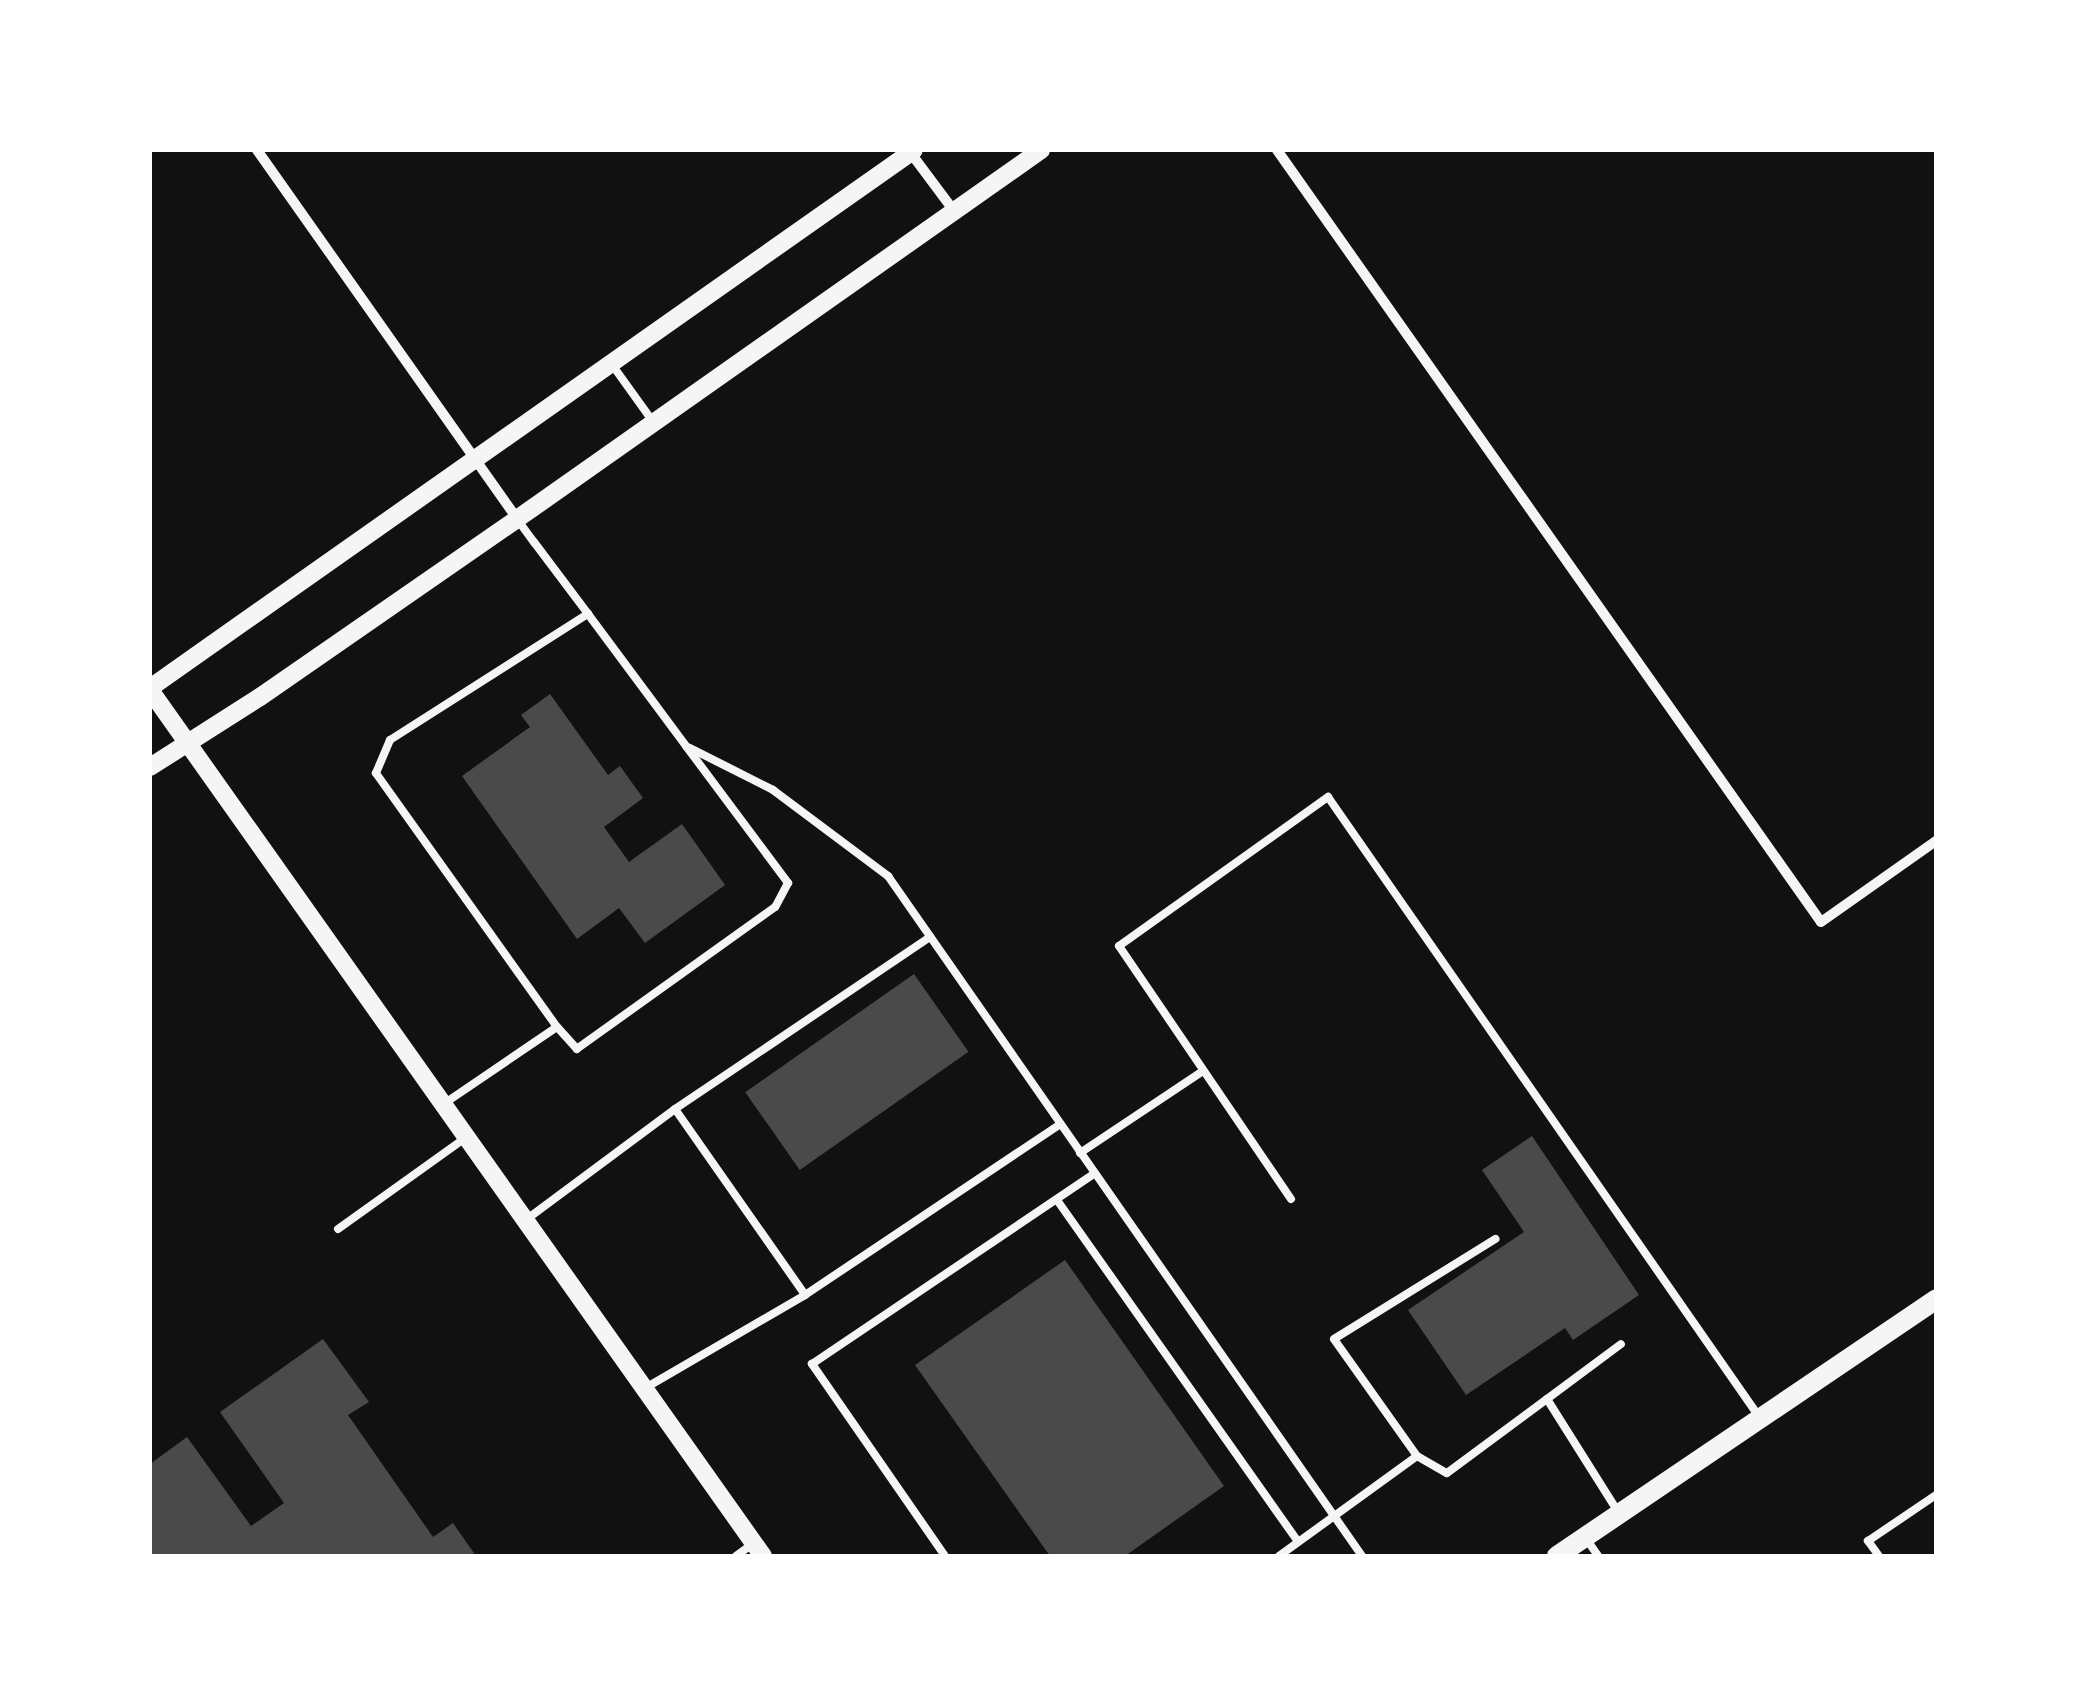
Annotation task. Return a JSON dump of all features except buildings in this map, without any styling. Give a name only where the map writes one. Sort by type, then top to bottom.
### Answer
[{"type":"main road","points":[[1556,1556],[1936,1298]]},
{"type":"street","points":[[257,150],[517,519]]},
{"type":"street","points":[[150,767],[517,519],[1041,150]]},
{"type":"street","points":[[1277,150],[1822,922],[1936,841]]},
{"type":"street","points":[[758,1550],[150,689],[911,151],[954,212]]},
{"type":"lane","points":[[610,362],[654,423]]},
{"type":"lane","points":[[517,519],[588,614],[788,884],[775,907],[577,1049],[557,1028],[376,773],[390,740],[588,614]]},
{"type":"lane","points":[[686,746],[773,790],[888,876],[1362,1556]]},
{"type":"lane","points":[[1291,1199],[1119,946],[1328,797],[1760,1418]]},
{"type":"lane","points":[[524,1222],[674,1110],[930,937]]},
{"type":"lane","points":[[442,1105],[557,1028]]},
{"type":"lane","points":[[1080,1153],[1202,1071]]},
{"type":"lane","points":[[674,1110],[804,1295]]},
{"type":"lane","points":[[643,1390],[804,1295],[1060,1124]]},
{"type":"lane","points":[[338,1229],[466,1138]]},
{"type":"lane","points":[[945,1556],[812,1364],[1094,1174]]},
{"type":"lane","points":[[1057,1200],[1298,1542]]},
{"type":"lane","points":[[1496,1239],[1334,1339],[1417,1456],[1447,1473],[1622,1344]]},
{"type":"lane","points":[[1547,1399],[1619,1514]]},
{"type":"lane","points":[[1279,1556],[1417,1456]]},
{"type":"lane","points":[[1879,1556],[1868,1541],[1936,1495]]},
{"type":"lane","points":[[1585,1537],[1598,1556]]},
{"type":"lane","points":[[736,1556],[758,1550]]}]
